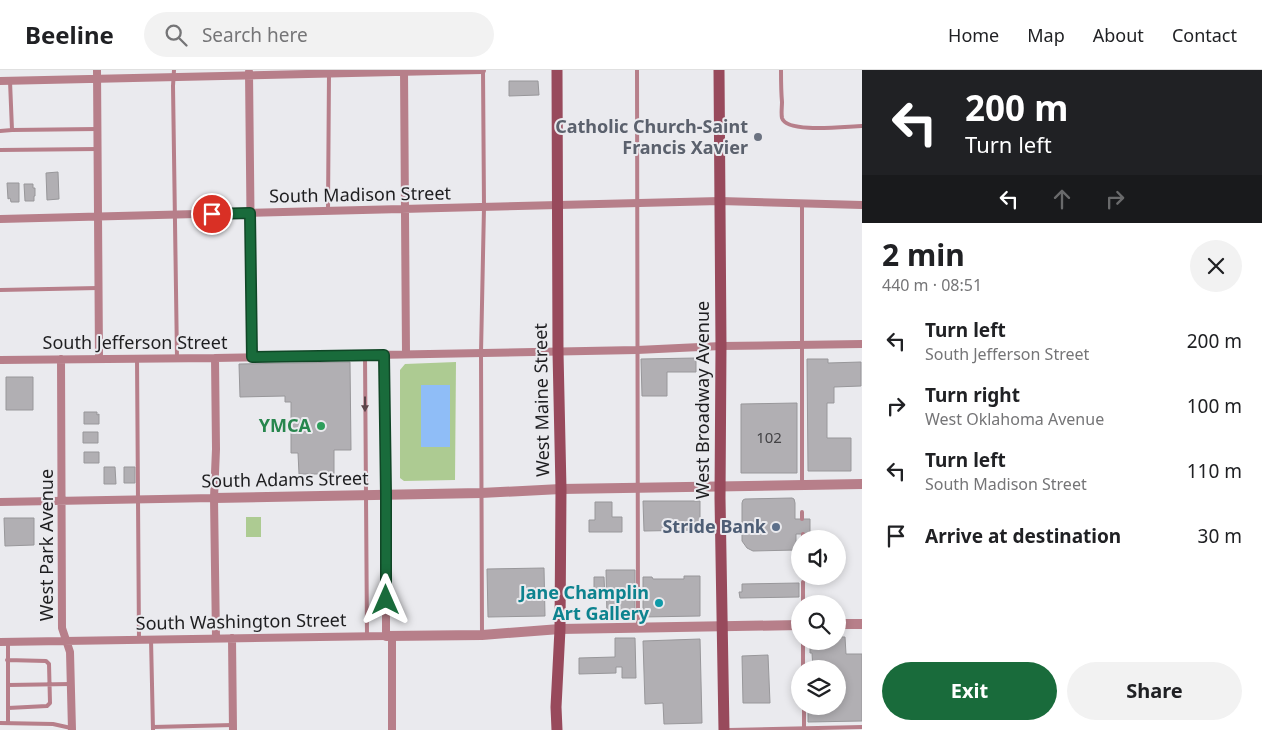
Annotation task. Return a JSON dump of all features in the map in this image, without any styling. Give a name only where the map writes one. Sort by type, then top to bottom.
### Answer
[{"type":"main road","name":"West Maine Street","points":[[557,730],[561,489],[558,352],[558,70]]},
{"type":"main road","name":"West Broadway Avenue","points":[[719,70],[721,627],[724,730]]},
{"type":"street","points":[[97,70],[99,358]]},
{"type":"street","points":[[0,81],[97,79],[174,73],[482,70]]},
{"type":"street","points":[[404,71],[406,354]]},
{"type":"street","points":[[249,73],[252,357]]},
{"type":"street","name":"South Madison Street","points":[[0,219],[720,201],[862,205]]},
{"type":"street","name":"South Jefferson Street","points":[[0,360],[558,352],[721,346],[862,344]]},
{"type":"street","points":[[384,355],[392,730]]},
{"type":"street","points":[[215,358],[216,638]]},
{"type":"street","name":"West Park Avenue","points":[[61,359],[62,628],[70,652],[72,729]]},
{"type":"street","name":"South Adams Street","points":[[0,502],[481,493],[638,487],[862,484]]},
{"type":"street","points":[[846,624],[862,624]]},
{"type":"street","name":"South Washington Street","points":[[4,642],[482,635],[560,629],[791,625]]},
{"type":"street","points":[[232,638],[233,727]]},
{"type":"lane","points":[[482,70],[484,207],[481,353],[482,635]]},
{"type":"lane","points":[[637,70],[638,628]]},
{"type":"lane","points":[[781,70],[782,119],[784,122],[805,128],[862,126]]},
{"type":"lane","points":[[328,211],[329,72]]},
{"type":"lane","points":[[174,73],[177,358]]},
{"type":"lane","points":[[10,81],[12,130]]},
{"type":"lane","points":[[0,131],[98,129]]},
{"type":"lane","points":[[0,150],[98,149]]},
{"type":"lane","points":[[802,203],[802,486]]},
{"type":"lane","points":[[0,290],[98,288]]},
{"type":"lane","points":[[365,355],[367,636]]},
{"type":"lane","points":[[137,358],[140,640]]},
{"type":"lane","points":[[802,512],[802,519]]},
{"type":"lane","points":[[152,639],[153,728],[233,727]]},
{"type":"lane","points":[[4,642],[7,660],[8,723]]},
{"type":"lane","points":[[7,660],[46,661],[49,664],[50,703],[47,706],[8,708]]},
{"type":"lane","points":[[8,685],[71,684]]},
{"type":"lane","points":[[804,715],[804,728]]},
{"type":"lane","points":[[0,723],[53,724],[72,729]]},
{"type":"lane","points":[[729,730],[862,728]]},
{"type":"green space","points":[[456,362],[455,480],[404,481],[400,478],[400,370],[405,364]]},
{"type":"green space","points":[[246,517],[261,517],[261,537],[246,537]]},
{"type":"water","points":[[421,385],[450,385],[450,447],[421,447]]},
{"type":"building","points":[[509,81],[538,81],[539,95],[509,96]]},
{"type":"building","points":[[58,172],[59,199],[47,200],[46,173]]},
{"type":"building","points":[[7,183],[19,183],[19,202],[11,202],[10,198],[8,199]]},
{"type":"building","points":[[24,184],[33,184],[33,188],[35,188],[34,201],[25,201]]},
{"type":"building","points":[[696,358],[696,372],[667,372],[667,396],[642,396],[641,359]]},
{"type":"building","points":[[807,359],[828,359],[828,363],[861,362],[861,386],[834,387],[834,403],[827,403],[827,438],[851,438],[851,471],[808,471]]},
{"type":"building","name":"YMCA","points":[[350,362],[351,450],[334,450],[334,474],[299,474],[298,453],[291,453],[291,402],[285,402],[285,396],[240,397],[239,364]]},
{"type":"building","points":[[6,377],[33,377],[33,410],[6,410]]},
{"type":"building","points":[[797,403],[797,473],[741,473],[741,404]]},
{"type":"building","points":[[84,412],[97,412],[97,415],[99,414],[99,424],[84,424]]},
{"type":"building","points":[[83,432],[98,432],[98,443],[83,443]]},
{"type":"building","points":[[84,452],[99,452],[99,463],[84,463]]},
{"type":"building","points":[[104,467],[115,467],[116,484],[104,484]]},
{"type":"building","points":[[124,467],[135,467],[135,483],[124,483]]},
{"type":"building","name":"Stride Bank","points":[[792,498],[795,503],[795,519],[810,519],[810,530],[791,530],[791,550],[753,551],[747,548],[742,541],[742,503],[745,499]]},
{"type":"building","points":[[643,501],[700,501],[700,530],[644,531]]},
{"type":"building","points":[[595,502],[612,502],[612,517],[622,517],[622,532],[589,532],[589,520],[595,520]]},
{"type":"building","points":[[4,518],[34,518],[34,545],[5,546]]},
{"type":"building","points":[[544,568],[545,616],[488,617],[487,569]]},
{"type":"building","points":[[606,570],[635,570],[635,617],[607,618]]},
{"type":"building","points":[[684,576],[700,576],[700,616],[643,617],[643,577],[652,577],[653,579],[684,579]]},
{"type":"building","points":[[594,577],[604,577],[605,599],[594,599]]},
{"type":"building","points":[[791,583],[791,585],[799,585],[799,595],[791,595],[791,597],[740,598],[739,592],[742,592],[742,584]]},
{"type":"building","points":[[615,638],[635,638],[636,678],[622,678],[622,667],[616,667],[616,673],[579,674],[579,658],[615,657]]},
{"type":"building","points":[[700,639],[702,723],[664,724],[663,703],[645,704],[643,641]]},
{"type":"building","points":[[810,650],[846,650],[846,654],[862,654],[862,721],[808,722],[808,715],[846,715],[846,660],[812,660],[812,653],[810,653]]},
{"type":"building","points":[[768,655],[770,703],[743,703],[742,656]]},
{"type":"place","name":"Catholic Church-Saint Francis Xavier","points":[[758,137]]},
{"type":"place","name":"YMCA","points":[[321,426]]},
{"type":"place","name":"Stride Bank","points":[[776,527]]},
{"type":"place","name":"Jane Champlin Art Gallery","points":[[659,603]]},
{"type":"route","points":[[212,214],[250,213],[252,357],[384,355],[386,600]]}]
